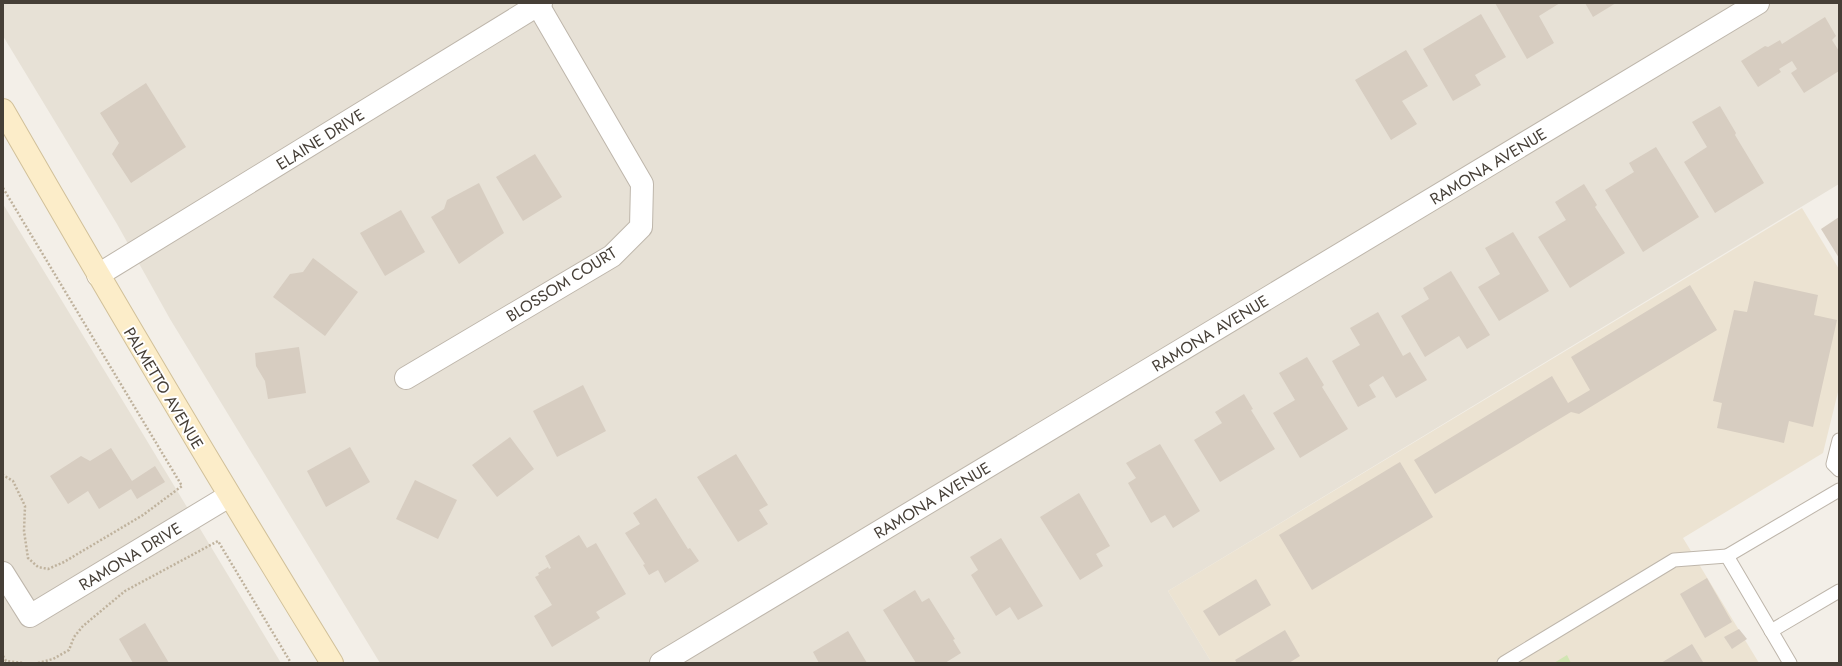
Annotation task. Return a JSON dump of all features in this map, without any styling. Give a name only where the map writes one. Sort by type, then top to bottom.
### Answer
[{"type":"street","name":"RAMONA AVENUE","points":[[661,663],[1758,3]]},
{"type":"street","name":"ELAINE DRIVE","points":[[98,275],[540,4]]},
{"type":"street","name":"BLOSSOM COURT","points":[[406,378],[612,256],[641,227],[642,184],[540,4]]},
{"type":"street","name":"PALMETTO AVENUE","points":[[3,110],[98,275],[229,496],[332,663]]},
{"type":"street","name":"RAMONA DRIVE","points":[[3,573],[30,616],[229,496]]},
{"type":"lane","points":[[1839,440],[1833,464],[1839,470]]},
{"type":"lane","points":[[1509,662],[1674,560],[1727,556],[1839,490]]},
{"type":"lane","points":[[1727,556],[1790,663]]},
{"type":"lane","points":[[1771,631],[1839,591]]},
{"type":"path","points":[[3,188],[182,486],[143,515],[64,562],[48,569],[38,567],[28,558],[24,531],[25,506],[13,481],[3,474]]},
{"type":"path","points":[[38,663],[53,659],[69,650],[74,637],[82,626],[125,591],[218,541],[291,663]]},
{"type":"path","points":[[3,656],[6,661],[24,663]]},
{"type":"shaded area","points":[[3,3],[1839,3],[1839,184],[1168,591],[1212,663],[380,663],[170,319],[117,224],[3,36]]},
{"type":"shaded area","points":[[3,204],[129,411],[281,663],[3,663]]},
{"type":"shaded area","points":[[1802,208],[1839,269],[1839,388],[1823,453],[1683,538],[1759,663],[1212,663],[1168,591]]},
{"type":"green space","points":[[1567,655],[1571,663],[1554,663]]},
{"type":"building","points":[[1495,3],[1560,3],[1539,16],[1554,43],[1527,59]]},
{"type":"building","points":[[1585,3],[1616,3],[1593,17]]},
{"type":"building","points":[[1481,14],[1506,57],[1475,75],[1481,85],[1453,101],[1423,49]]},
{"type":"building","points":[[1825,17],[1836,36],[1832,40],[1839,51],[1839,71],[1804,93],[1791,73],[1797,69],[1792,61],[1779,69],[1781,72],[1758,87],[1741,61],[1765,46],[1768,47],[1780,40],[1782,44]]},
{"type":"building","points":[[1406,50],[1428,86],[1402,101],[1417,124],[1391,140],[1355,80]]},
{"type":"building","points":[[146,83],[186,147],[131,183],[112,154],[119,143],[100,113]]},
{"type":"building","points":[[1720,106],[1736,133],[1735,135],[1764,183],[1715,213],[1684,162],[1707,147],[1692,122]]},
{"type":"building","points":[[1656,147],[1699,217],[1643,252],[1605,190],[1634,172],[1629,163]]},
{"type":"building","points":[[535,154],[562,197],[523,221],[496,177]]},
{"type":"building","points":[[479,183],[504,233],[459,264],[431,217],[444,209],[447,200]]},
{"type":"building","points":[[1584,184],[1597,205],[1595,207],[1625,253],[1570,288],[1538,237],[1566,220],[1555,202]]},
{"type":"building","points":[[401,210],[425,252],[385,276],[360,233]]},
{"type":"building","points":[[1839,217],[1839,258],[1821,229]]},
{"type":"building","points":[[1513,232],[1549,291],[1499,321],[1478,287],[1500,274],[1485,248]]},
{"type":"building","points":[[313,258],[358,292],[325,336],[273,297],[290,274],[303,272]]},
{"type":"building","points":[[1451,271],[1490,335],[1467,349],[1459,336],[1425,357],[1401,316],[1429,299],[1423,288]]},
{"type":"building","points":[[1754,281],[1818,295],[1814,315],[1837,320],[1813,427],[1789,421],[1784,443],[1717,428],[1722,403],[1713,401],[1734,310],[1747,312]]},
{"type":"building","points":[[1690,285],[1717,330],[1579,414],[1571,412],[1435,494],[1414,460],[1552,376],[1568,403],[1590,390],[1571,357]]},
{"type":"building","points":[[1378,312],[1403,356],[1410,352],[1427,380],[1396,398],[1383,376],[1369,385],[1376,397],[1358,407],[1332,361],[1360,345],[1350,328]]},
{"type":"building","points":[[299,347],[306,393],[268,399],[265,381],[256,366],[255,353]]},
{"type":"building","points":[[1307,357],[1324,385],[1322,387],[1348,429],[1300,458],[1273,413],[1295,400],[1279,373]]},
{"type":"building","points":[[583,385],[606,431],[557,457],[533,411]]},
{"type":"building","points":[[1244,394],[1253,409],[1251,410],[1275,449],[1220,482],[1194,440],[1222,423],[1215,412]]},
{"type":"building","points":[[510,437],[534,469],[497,497],[472,465]]},
{"type":"building","points":[[1160,444],[1200,511],[1173,528],[1165,515],[1151,523],[1128,483],[1136,478],[1126,463]]},
{"type":"building","points":[[350,447],[370,482],[326,507],[307,471]]},
{"type":"building","points":[[111,448],[132,481],[155,466],[165,482],[137,499],[131,489],[99,509],[88,491],[68,504],[50,476],[81,456],[90,461]]},
{"type":"building","points":[[736,454],[768,505],[759,510],[768,524],[738,542],[697,477]]},
{"type":"building","points":[[1400,462],[1433,517],[1312,590],[1279,535]]},
{"type":"building","points":[[415,480],[457,500],[438,539],[396,519]]},
{"type":"building","points":[[1079,493],[1110,546],[1096,554],[1103,566],[1080,580],[1040,517]]},
{"type":"building","points":[[656,498],[688,549],[690,548],[699,561],[665,583],[658,570],[649,575],[643,565],[645,564],[625,533],[640,524],[633,513]]},
{"type":"building","points":[[579,535],[587,548],[596,543],[626,594],[596,612],[600,618],[552,647],[534,616],[552,605],[535,577],[539,575],[538,573],[548,567],[549,569],[551,568],[545,556]]},
{"type":"building","points":[[1001,538],[1043,606],[1018,620],[1010,607],[996,616],[971,575],[978,570],[970,557]]},
{"type":"building","points":[[1707,578],[1732,622],[1705,638],[1680,594]]},
{"type":"building","points":[[1256,579],[1271,605],[1219,636],[1203,611]]},
{"type":"building","points":[[915,590],[922,602],[929,598],[955,639],[953,640],[961,653],[945,663],[916,663],[883,610]]},
{"type":"building","points":[[145,623],[169,663],[133,663],[119,639]]},
{"type":"building","points":[[1739,629],[1747,639],[1732,649],[1724,637]]},
{"type":"building","points":[[1285,630],[1300,656],[1289,663],[1237,663],[1235,660]]},
{"type":"building","points":[[848,631],[867,663],[819,663],[813,652]]},
{"type":"building","points":[[1692,644],[1703,662],[1661,663]]}]
